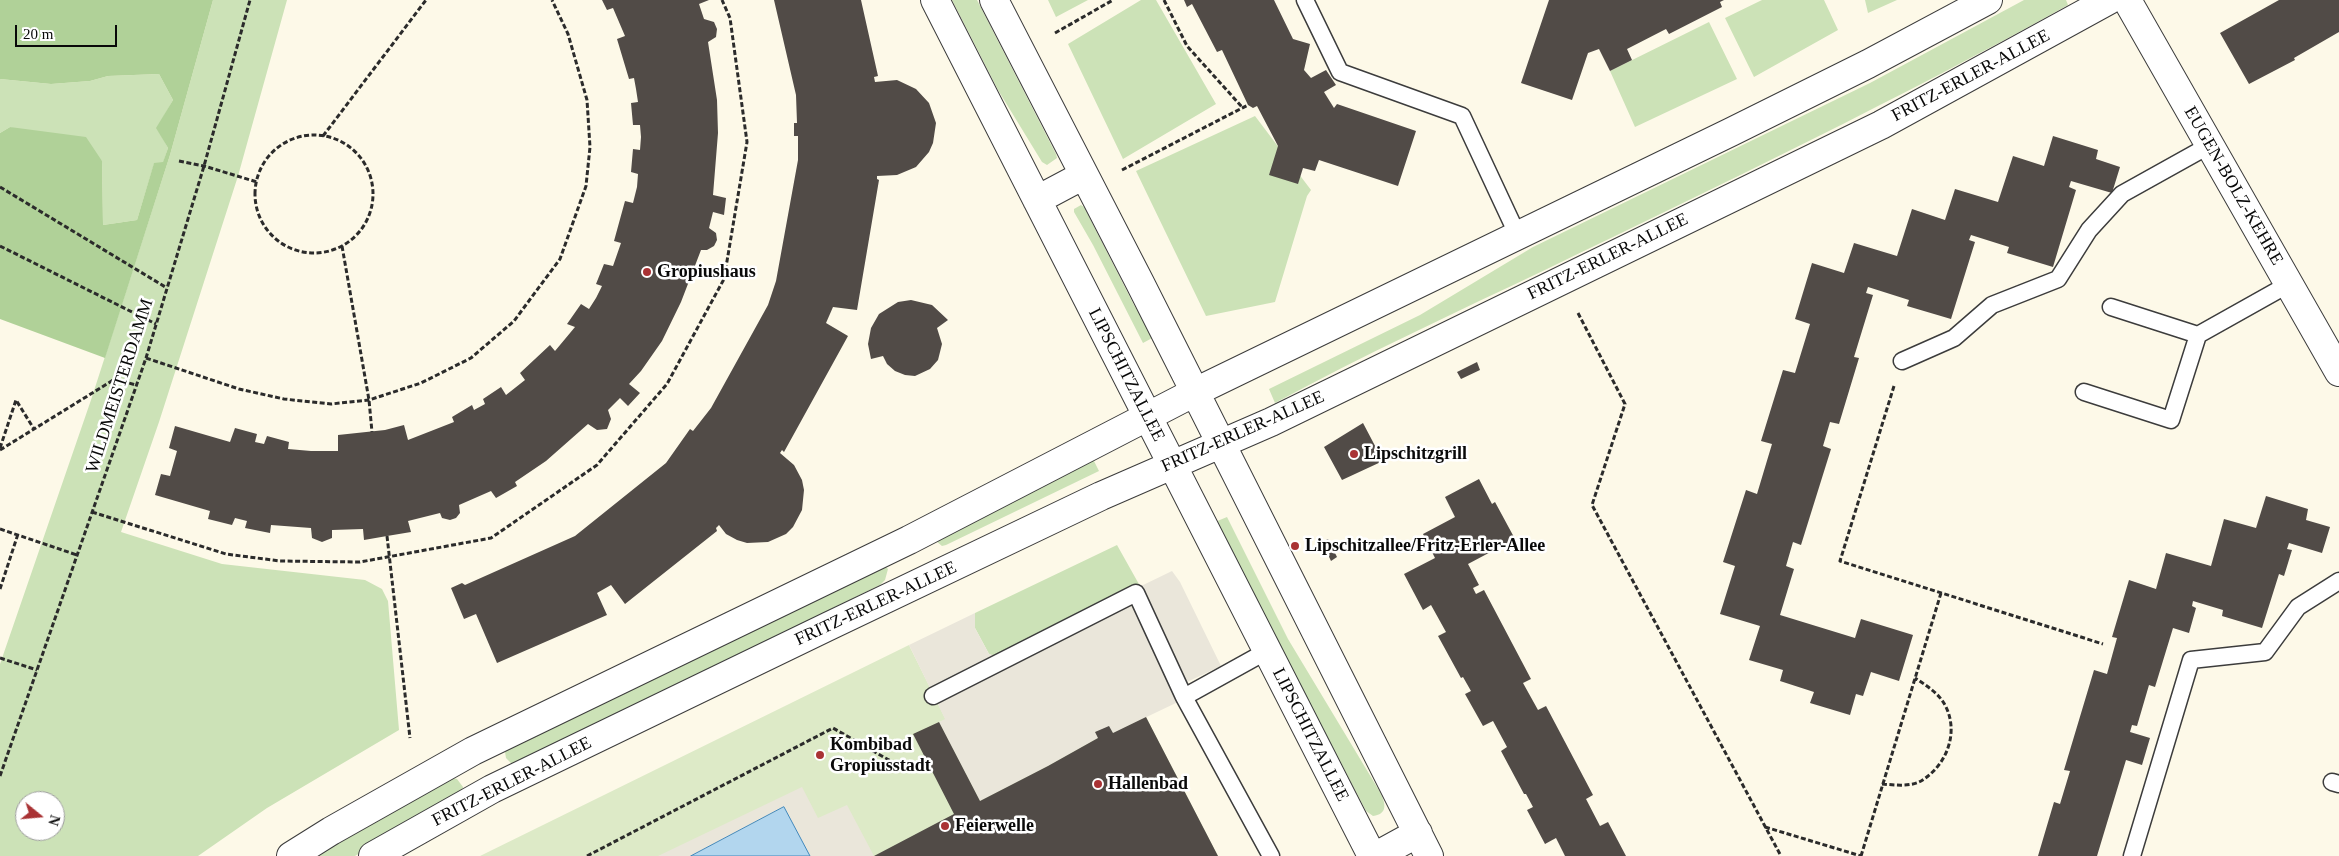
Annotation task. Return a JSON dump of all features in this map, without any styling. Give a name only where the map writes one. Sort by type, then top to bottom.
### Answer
[{"type":"street","name":"LIPSCHITZALLEE","points":[[935,0],[1372,856]]},
{"type":"street","points":[[994,0],[1424,844],[1376,856]]},
{"type":"street","points":[[291,856],[363,812],[473,751],[909,540],[1195,392],[1868,64],[1988,0]]},
{"type":"street","name":"FRITZ-ERLER-ALLEE","points":[[373,856],[492,789],[928,579],[1172,464],[1221,444],[1881,125],[2109,0]]},
{"type":"street","name":"EUGEN-BOLZ-KEHRE","points":[[2127,0],[2339,372]]},
{"type":"street","points":[[1037,200],[1084,175]]},
{"type":"street","points":[[909,540],[928,579]]},
{"type":"street","points":[[473,751],[492,789]]},
{"type":"lane","points":[[1305,0],[1340,72],[1462,116],[1518,236]]},
{"type":"lane","points":[[1902,360],[1954,338],[1992,305],[2058,279],[2089,230],[2122,194],[2210,145]]},
{"type":"lane","points":[[2084,392],[2171,420],[2198,335],[2289,284]]},
{"type":"lane","points":[[2110,306],[2198,335]]},
{"type":"lane","points":[[2132,856],[2191,660],[2265,652],[2298,607],[2339,581]]},
{"type":"lane","points":[[933,696],[1136,594],[1184,697],[1271,856]]},
{"type":"lane","points":[[1184,697],[1267,651]]},
{"type":"path","name":"WILDMEISTERDAMM","points":[[0,776],[146,358],[204,166],[250,0]]},
{"type":"path","points":[[323,136],[426,0]]},
{"type":"path","points":[[146,358],[239,389],[284,399],[330,404],[369,400],[421,383],[471,358],[514,321],[560,259],[586,186],[590,147],[588,100],[568,34],[552,0]]},
{"type":"path","points":[[92,512],[226,554],[280,561],[360,562],[491,538],[597,465],[667,384],[724,279],[747,142],[730,18],[722,0]]},
{"type":"path","points":[[1056,33],[1113,0]]},
{"type":"path","points":[[1164,0],[1187,46],[1242,107]]},
{"type":"path","points":[[1122,170],[1248,105]]},
{"type":"path","points":[[323,136],[339,141],[353,150],[363,162],[371,176],[373,192],[372,209],[365,224],[355,237],[342,246],[329,252],[299,251],[285,246],[264,225],[258,211],[257,182],[262,168],[270,155],[282,146],[301,137],[323,136]]},
{"type":"path","points":[[179,161],[204,166],[257,182]]},
{"type":"path","points":[[0,187],[167,288]]},
{"type":"path","points":[[0,246],[156,324]]},
{"type":"path","points":[[342,246],[369,400],[372,432]]},
{"type":"path","points":[[1578,313],[1625,404],[1592,505],[1781,856]]},
{"type":"path","points":[[1902,360],[1840,561],[2103,644]]},
{"type":"path","points":[[0,449],[115,379],[136,386]]},
{"type":"path","points":[[0,449],[16,400],[34,429]]},
{"type":"path","points":[[0,529],[77,555]]},
{"type":"path","points":[[0,589],[18,534]]},
{"type":"path","points":[[387,536],[410,738]]},
{"type":"path","points":[[1765,827],[1861,856],[1940,592]]},
{"type":"path","points":[[0,658],[37,670]]},
{"type":"path","points":[[1882,784],[1902,786],[1920,782],[1937,768],[1949,748],[1952,727],[1946,706],[1933,690],[1915,678]]},
{"type":"path","points":[[587,856],[833,728],[908,771],[927,761]]},
{"type":"green space","points":[[0,0],[213,0],[170,155],[105,358],[0,319],[0,133],[10,127],[86,137],[102,161],[103,225],[137,220],[154,163],[163,162],[168,148],[156,128],[173,100],[159,74],[108,76],[90,81],[51,84],[0,79]]},
{"type":"green space","points":[[213,0],[287,0],[238,176],[159,422],[121,532],[222,564],[365,580],[382,589],[388,601],[399,730],[267,808],[198,856],[0,856],[0,664],[91,400],[170,155]]},
{"type":"green space","points":[[952,0],[977,0],[1056,154],[1057,158],[1047,165],[1042,162],[998,90]]},
{"type":"green space","points":[[1048,0],[1088,0],[1056,17]]},
{"type":"green space","points":[[1141,0],[1156,0],[1216,104],[1123,159],[1068,44]]},
{"type":"green space","points":[[1762,0],[1824,0],[1838,30],[1754,77],[1725,18]]},
{"type":"green space","points":[[1865,0],[1897,0],[1868,13]]},
{"type":"green space","points":[[2024,0],[2066,0],[2068,5],[1809,141],[1410,334],[1275,403],[1269,389],[1420,315],[1533,247],[1870,83]]},
{"type":"green space","points":[[1709,22],[1737,79],[1635,127],[1610,71]]},
{"type":"green space","points":[[159,74],[173,100],[157,128],[168,148],[163,163],[154,164],[137,220],[103,225],[102,161],[10,127],[0,133],[0,79],[51,84],[90,81],[108,76]]},
{"type":"green space","points":[[1255,116],[1311,190],[1307,196],[1275,302],[1206,316],[1136,171]]},
{"type":"green space","points":[[1081,205],[1084,207],[1134,305],[1154,337],[1143,343],[1074,212],[1074,209]]},
{"type":"green space","points":[[1092,457],[1099,471],[946,545],[942,546],[936,541]]},
{"type":"green space","points":[[1227,517],[1288,639],[1380,792],[1384,807],[1382,813],[1373,816],[1366,811],[1215,522]]},
{"type":"green space","points":[[1117,545],[1140,586],[996,657],[989,654],[975,628],[975,613]]},
{"type":"green space","points":[[884,565],[888,569],[885,580],[880,585],[518,763],[511,763],[506,758],[505,752],[510,747]]},
{"type":"green space","name":"Kombibad Gropiusstadt","points":[[909,645],[946,720],[939,722],[1098,737],[1095,732],[1109,726],[1113,733],[1146,717],[1218,856],[480,856]]},
{"type":"green space","points":[[449,777],[457,779],[463,787],[462,792],[355,856],[310,856]]},
{"type":"shaded area","points":[[1172,571],[1180,582],[1221,666],[1172,689],[1178,702],[1113,733],[1109,727],[1095,732],[1098,738],[980,801],[939,722],[945,719],[909,645],[975,613],[975,628],[989,654],[997,656]]},
{"type":"shaded area","points":[[802,787],[818,818],[847,805],[874,856],[810,856],[784,807],[691,856],[658,856]]},
{"type":"water","points":[[784,807],[810,856],[691,856]]},
{"type":"building","name":"Gropiushaus","points":[[602,0],[709,0],[699,4],[704,19],[714,22],[717,29],[716,37],[708,42],[717,100],[718,133],[713,195],[726,198],[724,215],[713,212],[709,228],[716,233],[717,240],[714,246],[707,250],[701,250],[681,302],[662,341],[641,371],[629,384],[640,393],[628,406],[620,398],[608,410],[611,419],[607,429],[597,430],[588,424],[546,461],[515,482],[517,486],[496,498],[491,491],[459,505],[460,513],[456,518],[450,520],[442,518],[440,513],[408,521],[411,532],[364,540],[363,529],[332,530],[332,538],[322,542],[312,538],[311,528],[271,525],[270,533],[245,528],[247,521],[235,518],[232,525],[208,519],[210,511],[155,495],[161,474],[170,476],[177,451],[169,448],[175,426],[230,442],[235,428],[257,434],[255,442],[264,444],[267,436],[289,442],[288,449],[311,451],[338,451],[338,435],[385,430],[404,425],[408,440],[454,422],[452,417],[472,405],[474,410],[485,404],[483,399],[501,387],[506,395],[525,380],[520,373],[550,345],[555,351],[575,327],[567,324],[581,304],[589,309],[596,298],[602,286],[596,284],[604,264],[613,266],[621,243],[614,241],[625,201],[633,203],[637,187],[638,174],[631,172],[633,149],[640,150],[641,137],[640,125],[633,125],[631,103],[638,102],[634,78],[629,79],[617,39],[625,36],[613,8],[607,10]]},
{"type":"building","points":[[774,0],[861,0],[878,76],[874,77],[875,82],[897,80],[916,89],[929,103],[936,123],[933,143],[929,152],[916,167],[897,175],[877,176],[879,180],[857,310],[833,307],[826,323],[848,336],[784,452],[782,450],[780,453],[794,465],[802,480],[804,490],[802,510],[793,527],[786,534],[768,542],[747,543],[737,540],[726,534],[719,525],[716,528],[717,531],[625,604],[611,585],[597,593],[607,615],[497,663],[476,614],[464,619],[451,588],[462,583],[465,585],[575,536],[666,463],[690,429],[693,431],[711,408],[768,305],[776,281],[798,160],[798,136],[794,136],[794,123],[797,123],[796,95]]},
{"type":"building","points":[[1184,0],[1274,0],[1293,39],[1310,44],[1304,70],[1311,78],[1326,70],[1336,85],[1324,92],[1334,108],[1337,104],[1416,131],[1398,186],[1319,160],[1315,171],[1303,168],[1298,184],[1269,175],[1278,146],[1257,106],[1253,108],[1248,105],[1222,50],[1217,52],[1192,4],[1187,7]]},
{"type":"building","points":[[1549,0],[1724,0],[1720,2],[1722,7],[1669,34],[1666,29],[1627,49],[1632,60],[1610,71],[1599,49],[1588,53],[1572,100],[1521,83]]},
{"type":"building","points":[[2279,0],[2339,0],[2339,32],[2294,58],[2295,60],[2249,84],[2220,33]]},
{"type":"building","points":[[2053,136],[2098,150],[2096,159],[2120,167],[2112,193],[2071,181],[2069,187],[2076,190],[2053,267],[2007,253],[2009,247],[1971,235],[1969,240],[1975,242],[1951,319],[1907,306],[1909,300],[1868,287],[1866,293],[1873,295],[1854,357],[1859,358],[1839,424],[1830,422],[1823,446],[1831,449],[1801,545],[1793,542],[1786,566],[1794,569],[1780,615],[1855,638],[1861,619],[1913,635],[1899,681],[1871,672],[1863,696],[1856,694],[1850,715],[1810,703],[1814,692],[1780,681],[1783,670],[1749,660],[1760,626],[1720,614],[1735,566],[1723,562],[1746,490],[1757,494],[1772,444],[1761,441],[1783,370],[1795,373],[1810,324],[1795,319],[1812,263],[1844,273],[1854,243],[1897,256],[1912,209],[1945,220],[1955,189],[1998,202],[2013,156],[2044,166]]},
{"type":"building","points":[[911,300],[932,305],[948,320],[937,328],[942,344],[938,360],[930,369],[915,376],[895,371],[887,364],[883,356],[871,359],[868,344],[871,328],[879,314],[898,302]]},
{"type":"building","points":[[1477,362],[1480,370],[1461,379],[1457,372]]},
{"type":"building","name":"Lipschitzgrill","points":[[1363,423],[1383,461],[1342,480],[1324,447]]},
{"type":"building","points":[[1479,479],[1492,504],[1495,502],[1515,539],[1468,564],[1479,585],[1473,588],[1476,594],[1484,590],[1531,679],[1523,683],[1538,710],[1546,706],[1593,795],[1586,799],[1600,826],[1608,822],[1626,856],[1565,856],[1556,838],[1545,844],[1527,810],[1533,807],[1501,751],[1507,747],[1493,721],[1483,726],[1465,694],[1471,691],[1463,677],[1461,678],[1438,636],[1446,632],[1431,605],[1423,610],[1404,574],[1435,558],[1423,534],[1455,517],[1445,497]]},
{"type":"building","points":[[2266,496],[2308,509],[2306,520],[2330,527],[2322,553],[2289,543],[2287,549],[2292,550],[2284,576],[2279,574],[2262,628],[2222,616],[2223,610],[2193,601],[2192,606],[2196,608],[2189,633],[2173,628],[2155,687],[2149,685],[2137,726],[2132,725],[2130,732],[2150,738],[2142,765],[2126,760],[2097,856],[2038,856],[2054,802],[2060,804],[2070,771],[2064,770],[2094,670],[2107,674],[2117,638],[2112,637],[2129,580],[2156,589],[2166,553],[2211,566],[2224,519],[2256,528]]},
{"type":"building","points":[[1328,539],[1337,557],[1331,561],[1322,542]]},
{"type":"building","name":"Hallenbad","points":[[1146,717],[1218,856],[874,856],[954,814],[913,734],[939,722],[980,801],[1098,738],[1095,732],[1109,726],[1113,733]]},
{"type":"place","name":"Gropiushaus","points":[[647,272]]},
{"type":"place","name":"Lipschitzgrill","points":[[1354,454]]},
{"type":"place","name":"Lipschitzallee/Fritz-Erler-Allee","points":[[1295,546]]},
{"type":"place","name":"Kombibad Gropiusstadt","points":[[820,755]]},
{"type":"place","name":"Hallenbad","points":[[1098,784]]},
{"type":"place","name":"Feierwelle","points":[[945,826]]}]
